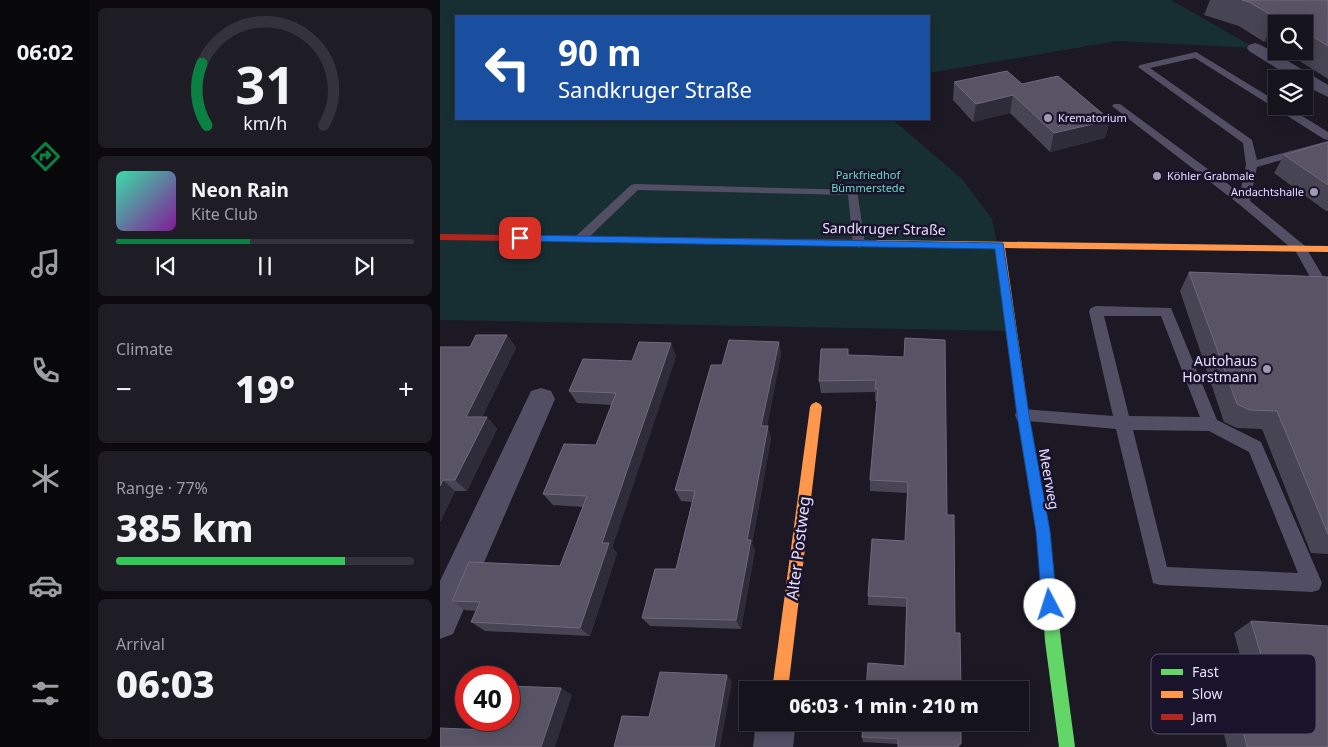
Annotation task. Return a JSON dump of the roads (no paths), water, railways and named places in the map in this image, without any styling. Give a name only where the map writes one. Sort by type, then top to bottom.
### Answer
[{"type":"street","points":[[1255,48],[1326,90]]},
{"type":"street","name":"Sandkruger Straße","points":[[440,237],[1328,249]]},
{"type":"street","name":"Meerweg","points":[[1000,246],[1023,415],[1043,531],[1053,641],[1067,747]]},
{"type":"street","points":[[440,621],[541,399]]},
{"type":"street","name":"Alter Postweg","points":[[781,681],[816,406]]},
{"type":"street","points":[[773,747],[775,731]]},
{"type":"lane","points":[[1244,202],[1252,165],[1248,142],[1143,67],[1196,55],[1268,100]]},
{"type":"lane","points":[[1117,106],[1244,202],[1301,249],[1328,297]]},
{"type":"lane","points":[[1292,115],[1328,137]]},
{"type":"lane","points":[[1252,165],[1328,144]]},
{"type":"lane","points":[[580,239],[635,187],[853,192],[859,244]]},
{"type":"lane","points":[[1023,415],[1122,423],[1211,424],[1255,447],[1312,583],[1160,576],[1122,423],[1096,311],[1166,311],[1211,424]]},
{"type":"place","name":"Krematorium","points":[[1048,118]]},
{"type":"place","name":"Köhler Grabmale","points":[[1157,176]]},
{"type":"place","name":"Andachtshalle","points":[[1314,192]]},
{"type":"place","name":"Autohaus Horstmann","points":[[1267,369]]},
{"type":"park label","name":"Parkfriedhof Bümmerstede","points":[[868,181]]}]
